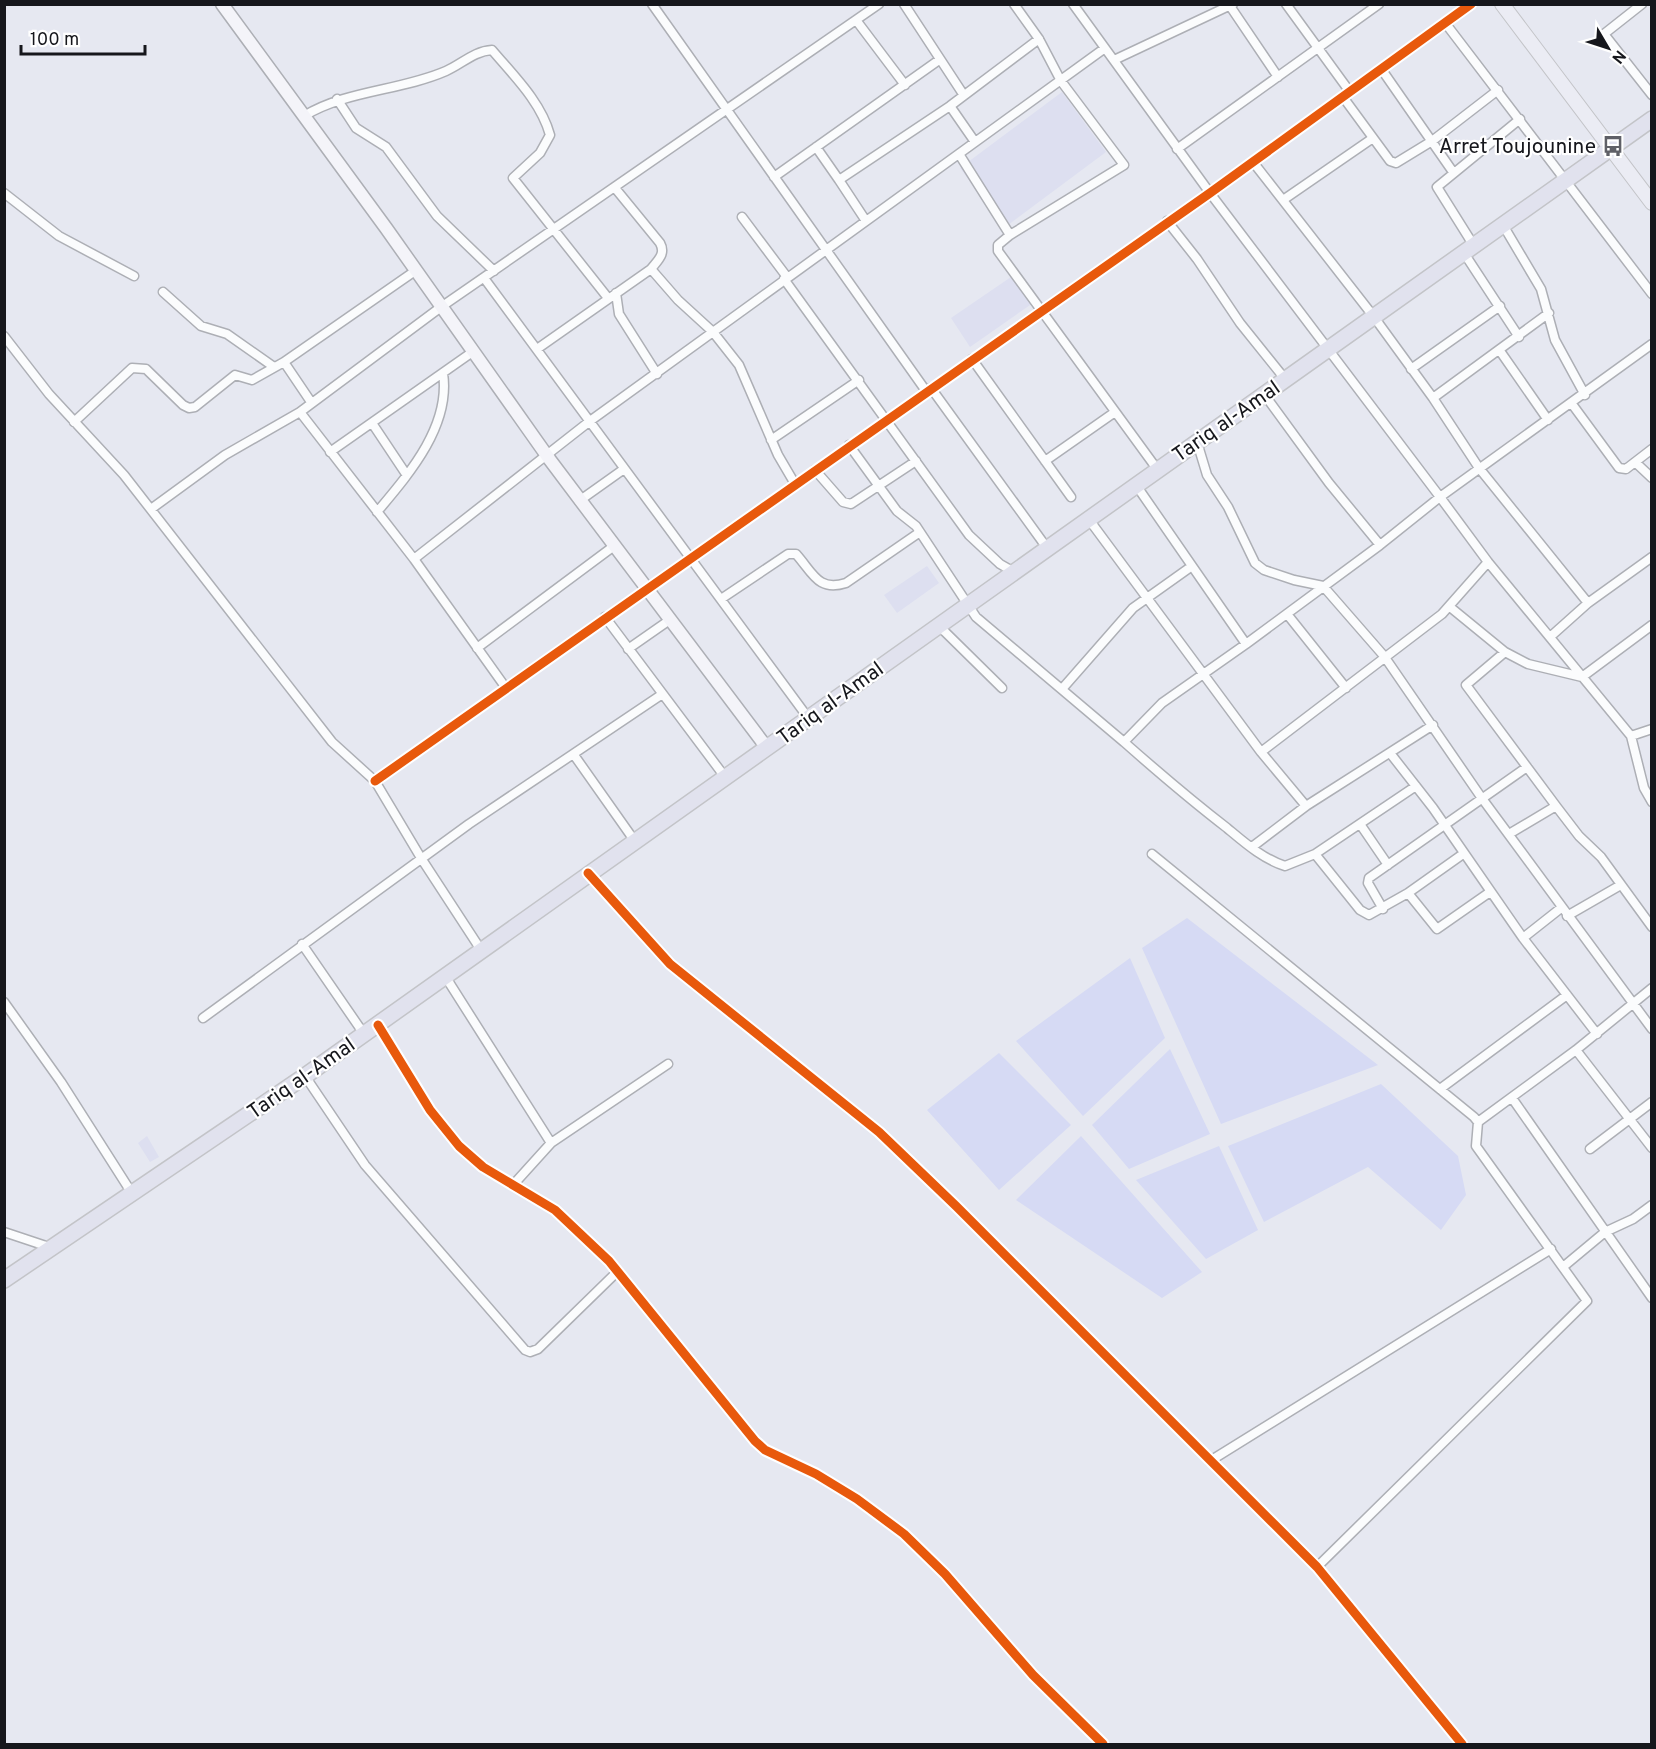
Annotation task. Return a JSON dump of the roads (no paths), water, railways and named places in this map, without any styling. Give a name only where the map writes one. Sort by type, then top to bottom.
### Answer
[{"type":"highway","name":"Tariq al-Amal","points":[[4,1280],[133,1195],[305,1076],[634,840],[810,719],[937,625],[1652,119]]},
{"type":"main road","points":[[1502,4],[1652,203]]},
{"type":"street","points":[[222,4],[579,501],[767,748]]},
{"type":"street","points":[[652,4],[826,250],[1047,548]]},
{"type":"street","points":[[151,509],[225,455],[300,412],[441,307],[879,4]]},
{"type":"street","points":[[904,4],[963,94]]},
{"type":"street","points":[[1014,4],[1039,39],[1061,81],[1124,165],[1010,235],[998,245],[998,251],[1157,469]]},
{"type":"street","points":[[1073,4],[1177,149],[1488,562],[1630,736],[1644,788],[1652,802]]},
{"type":"street","points":[[1286,4],[1318,48],[1373,138],[1390,161],[1395,163],[1432,141],[1498,90]]},
{"type":"street","points":[[1177,149],[1379,4]]},
{"type":"street","points":[[375,781],[1167,221],[1210,193],[1471,4]]},
{"type":"street","points":[[1642,4],[1604,34],[1652,94]]},
{"type":"street","points":[[1114,60],[1231,5],[1278,76]]},
{"type":"street","points":[[856,20],[905,85]]},
{"type":"street","points":[[1446,24],[1652,294]]},
{"type":"street","points":[[839,180],[950,106],[1039,39]]},
{"type":"street","points":[[414,559],[590,421],[1105,48]]},
{"type":"street","points":[[304,116],[337,99],[426,78],[447,70],[481,51],[492,50],[546,119],[550,135],[540,153],[513,178],[554,230],[612,296],[620,314],[657,374]]},
{"type":"street","points":[[774,177],[939,60]]},
{"type":"street","points":[[1382,70],[1453,172]]},
{"type":"street","points":[[337,99],[356,128],[386,147],[437,216],[494,272]]},
{"type":"street","points":[[950,106],[975,142]]},
{"type":"street","points":[[1519,337],[1469,250],[1437,187],[1520,119]]},
{"type":"street","points":[[1283,200],[1373,138]]},
{"type":"street","points":[[816,147],[867,221]]},
{"type":"street","points":[[959,154],[1010,235]]},
{"type":"street","points":[[1253,162],[1374,317],[1433,398],[1479,468],[1588,603]]},
{"type":"street","points":[[537,349],[651,268],[661,256],[663,248],[615,188]]},
{"type":"street","points":[[4,193],[59,236],[134,276]]},
{"type":"street","points":[[742,217],[969,535],[1000,564],[1014,572]]},
{"type":"street","points":[[1167,221],[1197,259],[1240,323],[1286,379]]},
{"type":"street","points":[[1503,225],[1542,289],[1555,340],[1585,394]]},
{"type":"street","points":[[651,268],[678,300],[713,332],[743,373],[771,440],[795,484]]},
{"type":"street","points":[[74,422],[132,368],[140,367],[152,373],[189,408],[195,407],[235,375],[252,380],[284,362],[415,270]]},
{"type":"street","points":[[484,278],[810,719]]},
{"type":"street","points":[[163,292],[201,326],[227,334],[274,367]]},
{"type":"street","points":[[1411,369],[1500,306]]},
{"type":"street","points":[[1433,398],[1549,313]]},
{"type":"street","points":[[4,336],[28,369],[74,422],[114,463],[332,742],[375,781],[421,858],[481,950]]},
{"type":"street","points":[[1124,742],[1161,703],[1246,644],[1479,468],[1572,404],[1652,344]]},
{"type":"street","points":[[1500,351],[1548,420]]},
{"type":"street","points":[[330,452],[471,352]]},
{"type":"street","points":[[972,359],[1071,497]]},
{"type":"street","points":[[284,362],[311,402]]},
{"type":"street","points":[[377,512],[423,449],[440,415],[445,388],[443,373]]},
{"type":"street","points":[[771,440],[859,380]]},
{"type":"street","points":[[1264,394],[1329,483],[1380,545]]},
{"type":"street","points":[[1572,404],[1619,468],[1626,469],[1652,449]]},
{"type":"street","points":[[300,412],[414,559],[506,688]]},
{"type":"street","points":[[1044,461],[1115,412]]},
{"type":"street","points":[[372,423],[406,474]]},
{"type":"street","points":[[1197,442],[1207,475],[1228,507],[1255,563],[1264,570],[1294,580],[1323,585],[1384,656],[1481,797],[1652,1029]]},
{"type":"street","points":[[849,445],[897,511],[913,522],[967,605],[983,623],[1188,798],[1252,848],[1274,862],[1285,866],[1315,854],[1416,786]]},
{"type":"street","points":[[815,470],[843,502],[851,504],[879,488],[916,461]]},
{"type":"street","points":[[1635,462],[1652,478]]},
{"type":"street","points":[[579,501],[624,469]]},
{"type":"street","points":[[1136,485],[1246,644]]},
{"type":"street","points":[[1093,525],[1261,752],[1306,806]]},
{"type":"street","points":[[721,598],[788,554],[796,554],[822,585],[832,588],[846,583],[920,532]]},
{"type":"street","points":[[477,648],[614,546]]},
{"type":"street","points":[[1550,637],[1588,603],[1652,557]]},
{"type":"street","points":[[1261,752],[1450,606],[1488,562]]},
{"type":"street","points":[[1062,689],[1096,648],[1145,597],[1192,566]]},
{"type":"street","points":[[1450,606],[1505,652],[1528,664],[1582,677]]},
{"type":"street","points":[[1287,614],[1346,688]]},
{"type":"street","points":[[605,617],[725,777]]},
{"type":"street","points":[[628,649],[671,620]]},
{"type":"street","points":[[937,625],[1002,688]]},
{"type":"street","points":[[1582,677],[1652,625]]},
{"type":"street","points":[[1505,652],[1466,684],[1556,806],[1579,836],[1601,857],[1619,886],[1652,927]]},
{"type":"street","points":[[203,1018],[421,858],[662,695]]},
{"type":"street","points":[[1252,848],[1306,806],[1433,725]]},
{"type":"street","points":[[1630,736],[1652,729]]},
{"type":"street","points":[[1390,753],[1445,826],[1523,938],[1597,1034]]},
{"type":"street","points":[[574,755],[634,840]]},
{"type":"street","points":[[1383,909],[1368,881],[1481,797],[1527,767]]},
{"type":"street","points":[[1509,834],[1556,806]]},
{"type":"street","points":[[1360,824],[1388,865]]},
{"type":"street","points":[[1152,854],[1478,1122]]},
{"type":"street","points":[[1315,854],[1363,913],[1374,914],[1464,854]]},
{"type":"street","points":[[588,873],[670,964],[879,1132],[1210,1461],[1317,1568],[1462,1744]]},
{"type":"street","points":[[1567,916],[1619,886]]},
{"type":"street","points":[[1408,893],[1437,929],[1490,892]]},
{"type":"street","points":[[1523,938],[1561,908]]},
{"type":"street","points":[[302,944],[364,1034]]},
{"type":"street","points":[[445,976],[551,1143]]},
{"type":"street","points":[[1478,1122],[1597,1034],[1652,988]]},
{"type":"street","points":[[1440,1089],[1567,994]]},
{"type":"street","points":[[4,1002],[61,1082],[133,1195]]},
{"type":"street","points":[[378,1024],[445,1130],[468,1155],[555,1210],[618,1271],[754,1441],[765,1450],[816,1474],[858,1499],[904,1534],[945,1575],[1033,1675],[1103,1744]]},
{"type":"street","points":[[1576,1050],[1652,1148]]},
{"type":"street","points":[[513,1185],[551,1143],[668,1064]]},
{"type":"street","points":[[305,1076],[365,1165],[525,1350],[530,1352],[538,1349],[618,1271]]},
{"type":"street","points":[[1512,1098],[1652,1298]]},
{"type":"street","points":[[1590,1149],[1652,1102]]},
{"type":"street","points":[[1317,1568],[1587,1300],[1476,1146],[1478,1122]]},
{"type":"street","points":[[1563,1267],[1605,1232],[1634,1219],[1652,1205]]},
{"type":"street","points":[[4,1232],[52,1248]]},
{"type":"street","points":[[1210,1461],[1551,1249]]},
{"type":"place","name":"Arret Toujounine","points":[[1613,146]]}]
